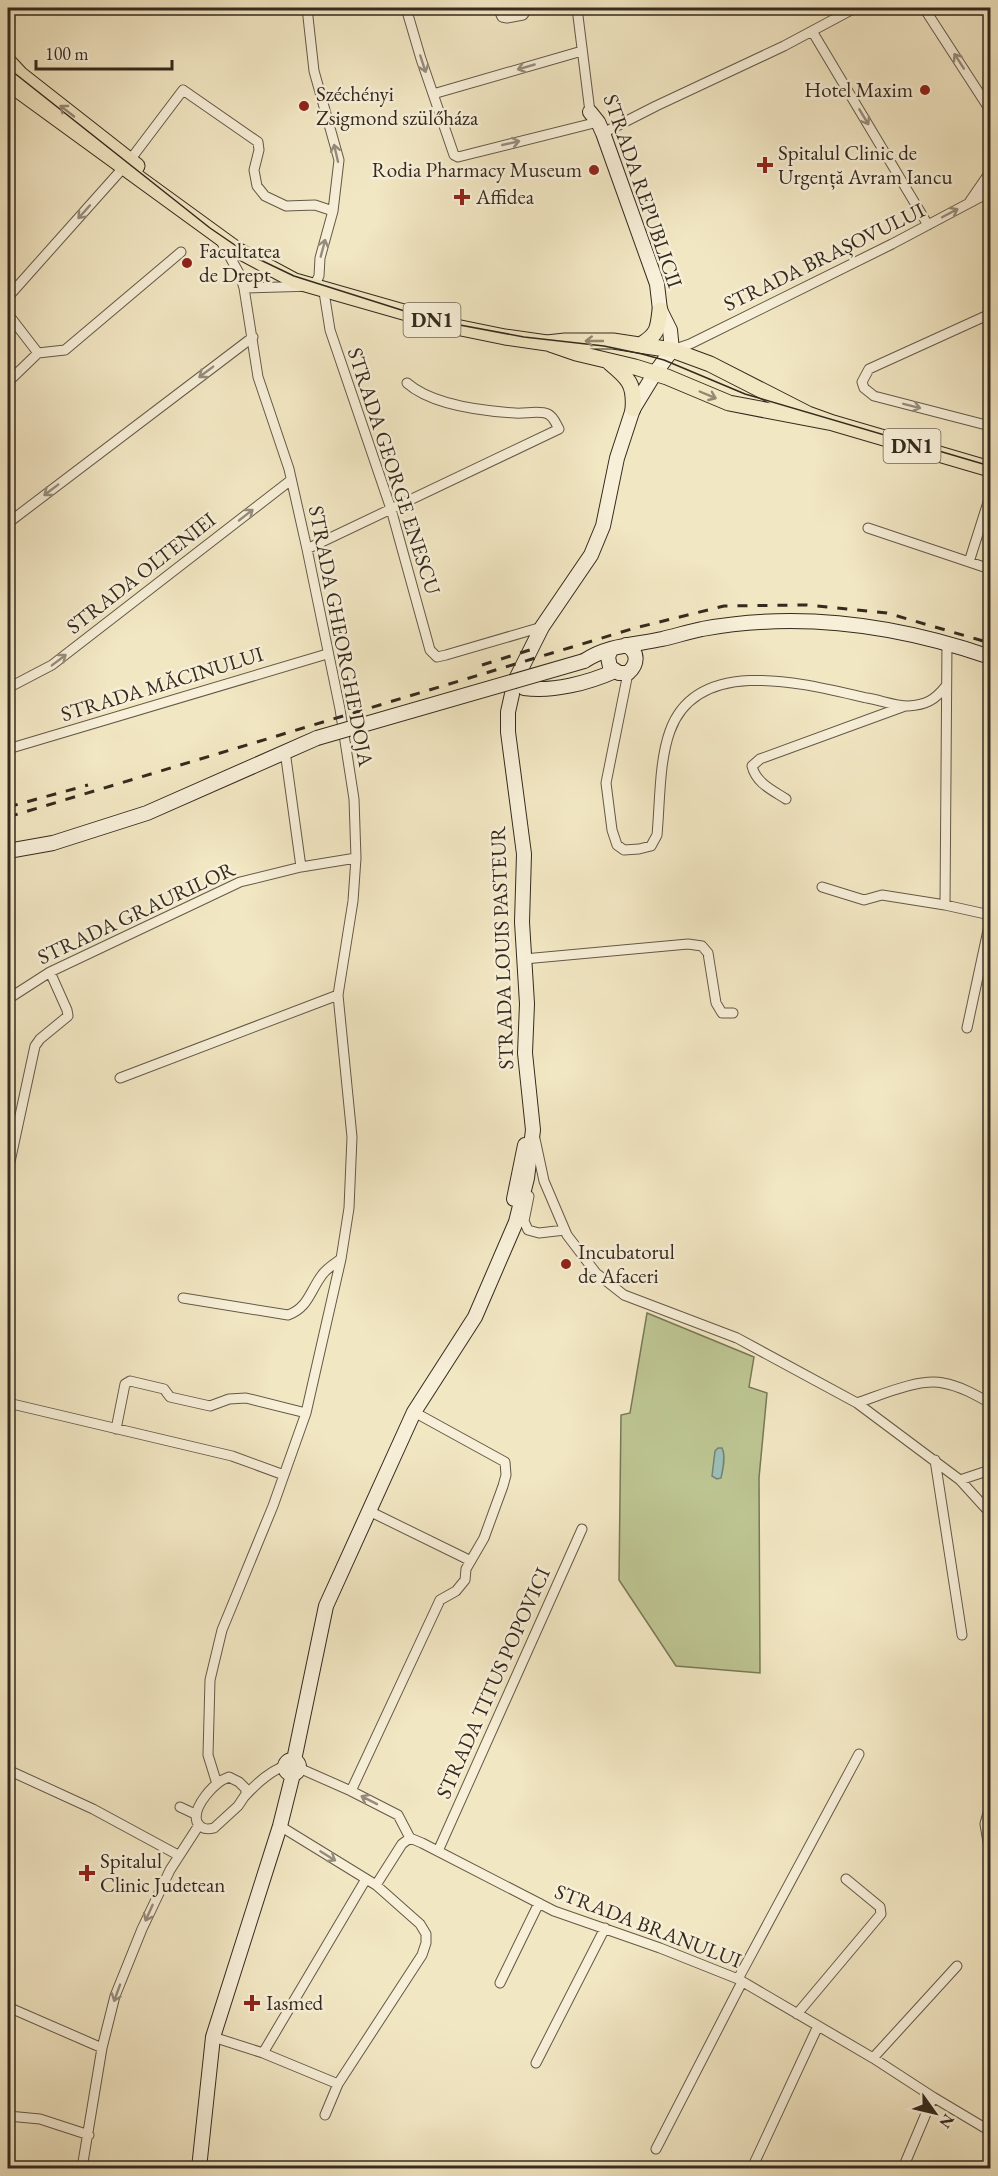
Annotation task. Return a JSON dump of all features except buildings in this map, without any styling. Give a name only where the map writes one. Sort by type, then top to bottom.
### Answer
[{"type":"main road","name":"DN1","points":[[8,61],[21,75],[126,164],[217,235],[254,260],[295,281],[456,327],[547,343],[601,341],[642,344],[663,361],[729,403],[833,423]]},
{"type":"main road","name":"DN1","points":[[8,83],[235,240],[311,285]]},
{"type":"main road","name":"STRADA REPUBLICII","points":[[597,123],[657,284],[660,310],[670,330],[663,361]]},
{"type":"main road","points":[[642,344],[652,338],[657,330],[660,310]]},
{"type":"main road","name":"DN1","points":[[547,343],[557,348],[608,361],[710,364],[808,414],[990,469]]},
{"type":"main road","points":[[608,361],[629,381],[634,396],[633,409]]},
{"type":"main road","name":"STRADA LOUIS PASTEUR","points":[[199,2169],[213,2037],[280,1826],[326,1606],[414,1412],[475,1317],[516,1222],[530,1178],[533,1130],[525,1053],[527,1004],[522,922],[524,855],[508,732],[508,712],[542,627],[584,569],[597,543],[603,526],[622,439],[633,409],[663,361]]},
{"type":"main road","points":[[517,687],[549,688],[589,679],[614,664],[618,645],[741,624],[821,621],[852,624],[947,642],[990,657]]},
{"type":"main road","points":[[8,851],[53,843],[147,813],[285,750],[317,738],[584,661],[592,656],[614,664],[634,666],[636,658],[645,649],[662,639]]},
{"type":"main road","points":[[626,645],[633,650],[636,658]]},
{"type":"main road","name":"STRADA LOUIS PASTEUR","points":[[512,1227],[511,1214],[522,1152],[533,1130]]},
{"type":"street","points":[[244,288],[311,285],[319,276],[320,258],[333,211],[339,160],[314,71],[307,8]]},
{"type":"street","points":[[406,8],[407,17],[454,155],[458,157],[597,123],[812,31],[855,8]]},
{"type":"street","points":[[498,8],[502,17],[507,18],[523,15],[528,8]]},
{"type":"street","name":"STRADA REPUBLICII","points":[[577,8],[582,51],[597,123]]},
{"type":"street","points":[[924,8],[990,110]]},
{"type":"street","points":[[812,31],[928,225]]},
{"type":"street","points":[[433,94],[582,51]]},
{"type":"street","points":[[8,52],[21,75]]},
{"type":"street","points":[[8,297],[126,164],[183,90],[258,142],[259,150],[254,170],[257,186],[264,196],[286,206],[315,206],[333,211]]},
{"type":"street","points":[[969,203],[990,172]]},
{"type":"street","name":"STRADA BRAȘOVULUI","points":[[663,361],[690,344],[990,192]]},
{"type":"street","name":"STRADA GHEORGHE DOJA","points":[[217,235],[240,274],[253,337],[258,377],[291,480],[307,549],[340,709],[354,799],[356,858],[353,901],[338,995],[352,1137],[349,1208],[341,1259],[306,1413],[220,1640],[210,1680],[208,1755],[217,1784]]},
{"type":"street","points":[[8,382],[38,353],[65,350],[181,252]]},
{"type":"street","name":"STRADA GEORGE ENESCU","points":[[311,285],[324,292],[330,330],[391,509],[430,650],[437,657],[542,627]]},
{"type":"street","points":[[8,314],[38,353]]},
{"type":"street","points":[[990,314],[869,369],[862,382],[864,388],[874,396],[990,426]]},
{"type":"street","points":[[8,523],[253,337]]},
{"type":"street","points":[[307,549],[559,429],[554,418],[546,413],[514,413],[458,405],[433,398],[407,383]]},
{"type":"street","name":"STRADA OLTENIEI","points":[[8,688],[52,665],[291,480]]},
{"type":"street","points":[[969,562],[988,511],[990,496]]},
{"type":"street","points":[[868,528],[990,569]]},
{"type":"street","points":[[945,904],[947,642]]},
{"type":"street","name":"STRADA MĂCINULUI","points":[[8,749],[327,654]]},
{"type":"street","points":[[614,664],[606,783],[612,830],[617,845],[624,850],[651,846],[657,835],[664,760],[670,730],[681,711],[706,691],[727,684],[758,679],[789,681],[906,706]]},
{"type":"street","points":[[786,799],[762,784],[754,775],[752,766],[760,759],[906,706],[935,699],[946,686]]},
{"type":"street","points":[[285,750],[301,867]]},
{"type":"street","name":"STRADA GRAURILOR","points":[[8,999],[50,972],[240,882],[301,867],[356,858]]},
{"type":"street","points":[[822,886],[864,900],[882,895],[945,904],[990,915]]},
{"type":"street","points":[[967,1028],[990,921]]},
{"type":"street","points":[[524,959],[688,944],[702,946],[708,953],[716,1003],[722,1013],[733,1013]]},
{"type":"street","points":[[8,1171],[35,1046],[40,1039],[68,1016],[50,972]]},
{"type":"street","points":[[120,1078],[338,995]]},
{"type":"street","points":[[533,1130],[544,1181],[565,1230],[596,1273],[624,1295],[737,1338],[857,1403],[960,1480],[990,1513]]},
{"type":"street","points":[[544,1181],[530,1178],[524,1221],[528,1230],[538,1233],[565,1230]]},
{"type":"street","points":[[183,1298],[288,1314],[299,1311],[322,1275],[341,1259]]},
{"type":"street","points":[[116,1429],[125,1384],[130,1381],[164,1389],[170,1396],[210,1406],[229,1399],[246,1398],[306,1413]]},
{"type":"street","points":[[857,1403],[932,1382],[943,1382],[969,1391],[990,1403]]},
{"type":"street","points":[[8,1403],[232,1456],[284,1475]]},
{"type":"street","points":[[351,1791],[440,1600],[461,1587],[465,1580],[469,1560],[484,1538],[506,1475],[505,1462],[414,1412]]},
{"type":"street","points":[[935,1460],[962,1635]]},
{"type":"street","points":[[960,1480],[990,1470]]},
{"type":"street","points":[[369,1511],[469,1560]]},
{"type":"street","name":"STRADA TITUS POPOVICI","points":[[438,1851],[582,1529]]},
{"type":"street","points":[[656,2149],[740,1980],[859,1754]]},
{"type":"street","points":[[180,1807],[195,1814],[199,1825],[206,1829],[214,1827],[257,1784],[275,1770],[293,1767],[351,1791],[398,1815],[410,1838],[402,1844],[376,1885]]},
{"type":"street","points":[[8,1770],[93,1809],[178,1855]]},
{"type":"street","points":[[214,1772],[242,1784],[246,1789],[243,1798]]},
{"type":"street","points":[[195,1814],[200,1804],[217,1784],[229,1777]]},
{"type":"street","points":[[242,1784],[257,1784]]},
{"type":"street","points":[[990,1805],[985,1824],[990,1854]]},
{"type":"street","points":[[82,2169],[102,2048],[115,1996],[147,1919],[178,1855],[199,1825]]},
{"type":"street","points":[[280,1826],[376,1885],[420,1924],[426,1934],[422,1955],[339,2084],[325,2115]]},
{"type":"street","name":"STRADA BRANULUI","points":[[410,1838],[554,1911],[660,1948],[740,1980],[873,2058],[990,2131]]},
{"type":"street","points":[[263,2052],[366,1879]]},
{"type":"street","points":[[797,2014],[881,1914],[880,1907],[846,1879]]},
{"type":"street","points":[[500,1983],[539,1903]]},
{"type":"street","points":[[536,2063],[605,1928]]},
{"type":"street","points":[[873,2058],[957,1966]]},
{"type":"street","points":[[8,2007],[102,2048]]},
{"type":"street","points":[[752,2169],[818,2026]]},
{"type":"street","points":[[213,2037],[263,2052],[339,2084]]},
{"type":"street","points":[[903,2169],[933,2097]]},
{"type":"street","points":[[8,2116],[40,2119],[89,2135]]},
{"type":"green space","points":[[647,1313],[754,1357],[749,1387],[767,1393],[759,1478],[760,1673],[676,1666],[619,1580],[621,1415],[630,1413]]},
{"type":"water","points":[[722,1448],[724,1459],[721,1478],[717,1479],[712,1476],[715,1451]]},
{"type":"tram line","points":[[8,68],[210,228],[248,254],[294,276],[433,320],[524,337],[604,346],[664,360],[745,394],[990,466]]},
{"type":"railway","points":[[8,817],[635,628],[724,606],[807,605],[887,613],[990,643]]},
{"type":"railway","points":[[482,665],[536,648]]},
{"type":"railway","points":[[8,807],[88,785]]},
{"type":"place","name":"Hotel Maxim","points":[[925,90]]},
{"type":"place","name":"Széchényi Zsigmond szülőháza","points":[[304,106]]},
{"type":"place","name":"Spitalul Clinic de Urgență Avram Iancu","points":[[765,165]]},
{"type":"place","name":"Rodia Pharmacy Museum","points":[[594,170]]},
{"type":"place","name":"Affidea","points":[[462,197]]},
{"type":"place","name":"Facultatea de Drept","points":[[187,263]]},
{"type":"place","name":"Incubatorul de Afaceri","points":[[566,1264]]},
{"type":"place","name":"Spitalul Clinic Judetean","points":[[87,1873]]},
{"type":"place","name":"Iasmed","points":[[252,2003]]}]
